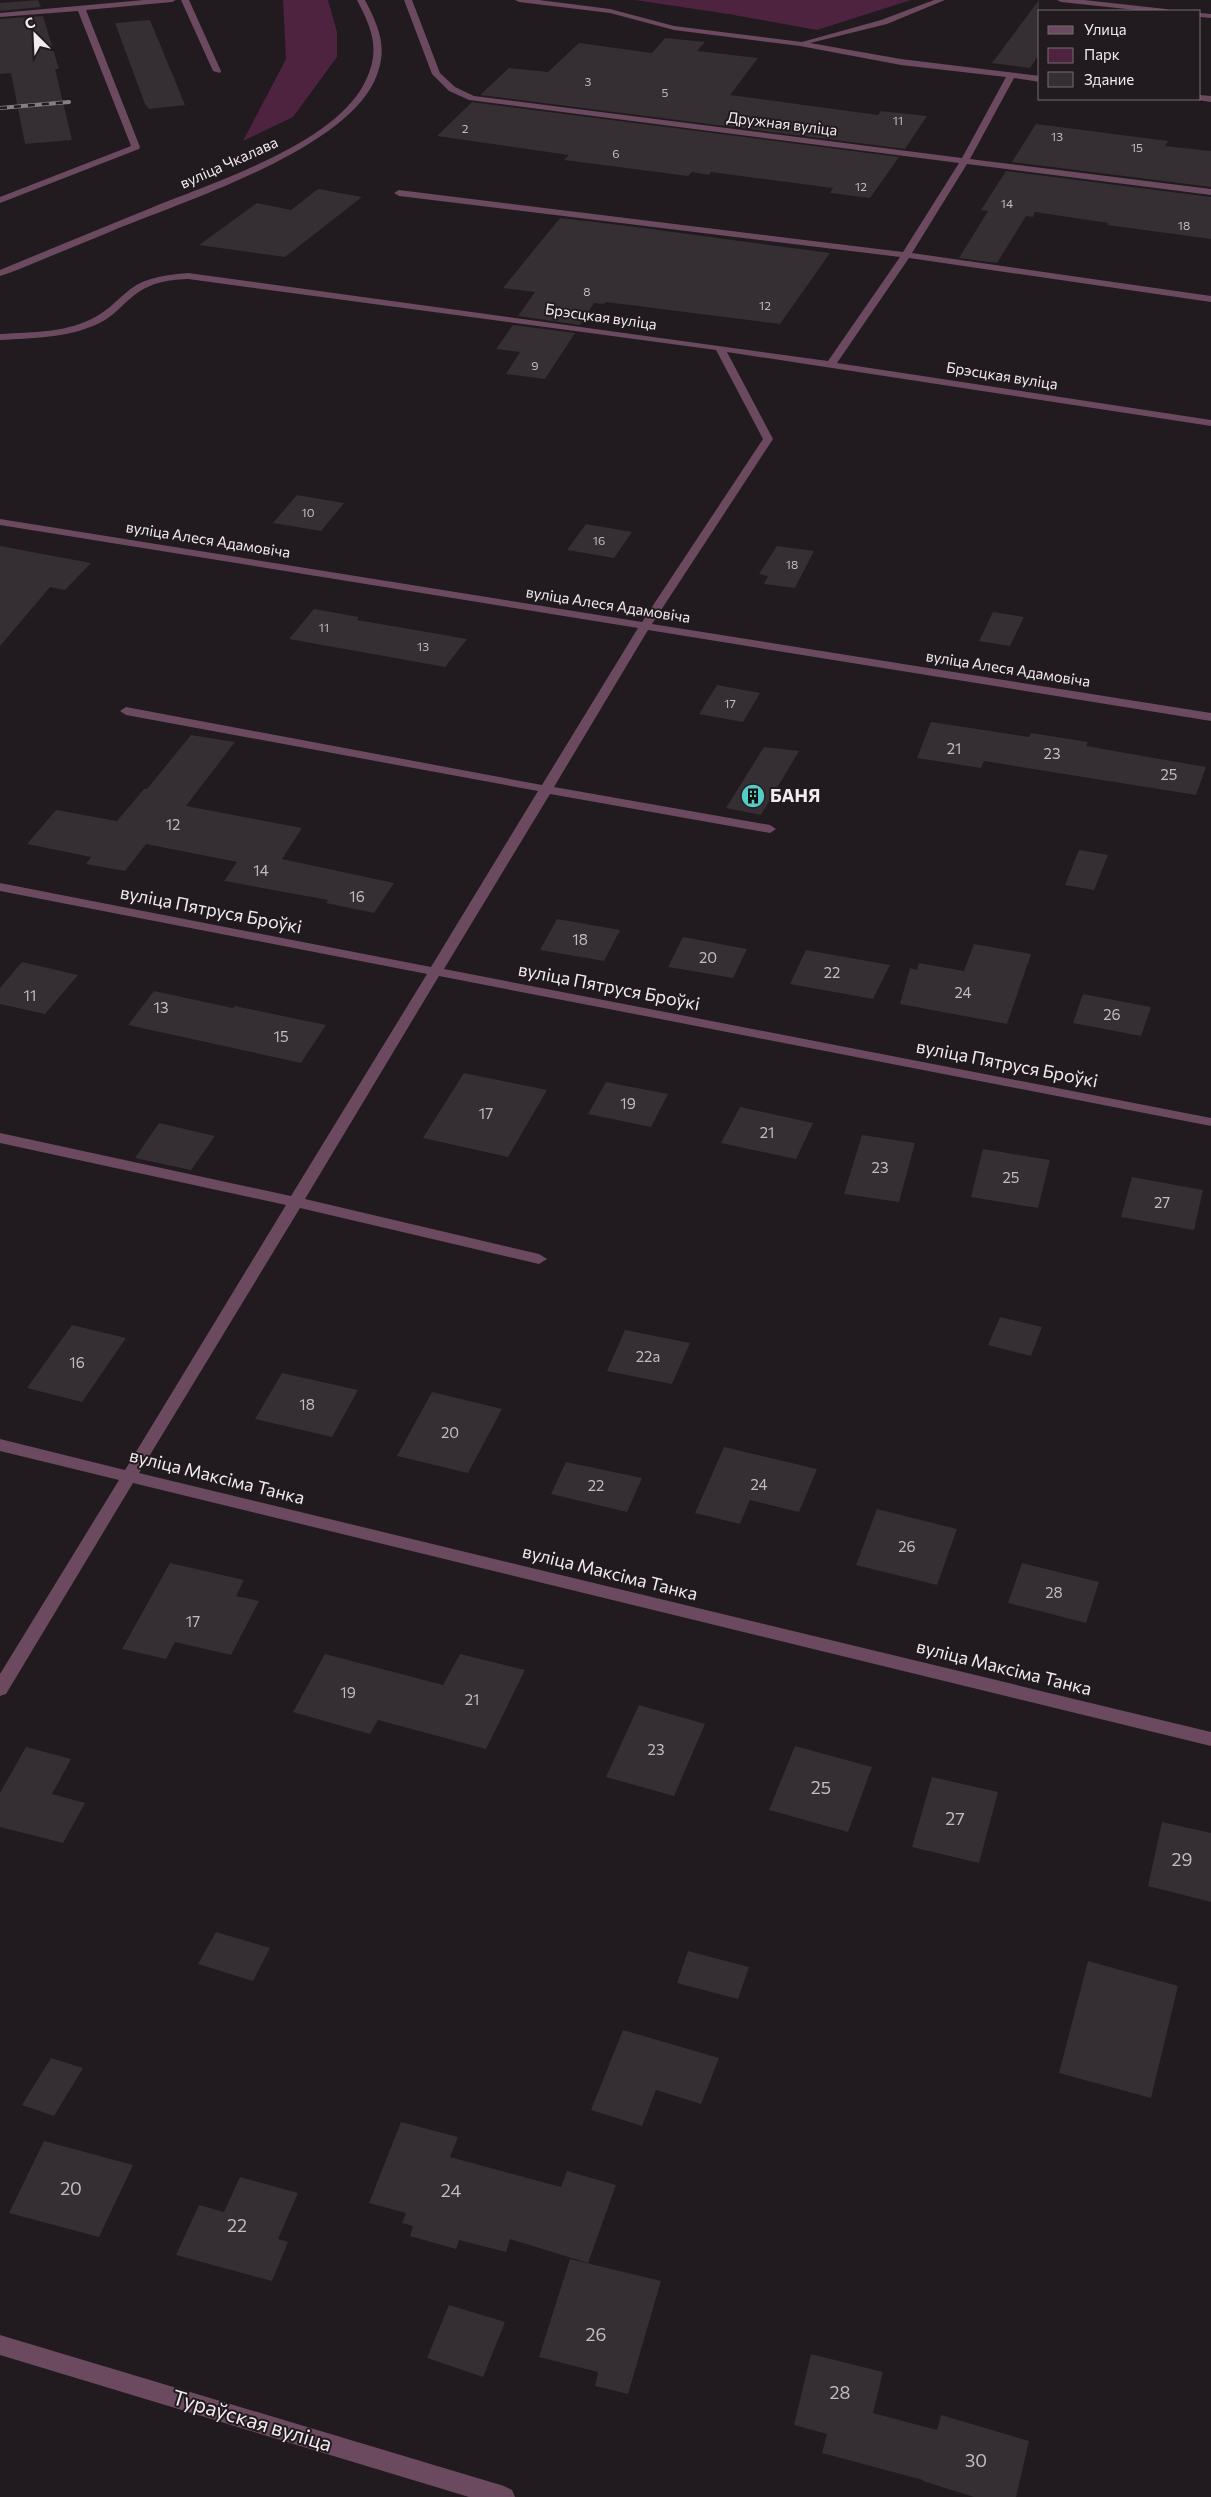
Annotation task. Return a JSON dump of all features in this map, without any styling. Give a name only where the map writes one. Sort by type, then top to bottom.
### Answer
[{"type":"street","points":[[0,15],[172,0]]},
{"type":"street","points":[[185,0],[217,71]]},
{"type":"street","name":"вуліца Чкалава","points":[[0,273],[257,168],[296,148],[340,119],[356,104],[368,83],[378,51],[377,32],[361,0]]},
{"type":"street","name":"Дружная вуліца","points":[[408,0],[436,74],[452,89],[472,98],[1211,192]]},
{"type":"street","points":[[519,0],[625,14],[674,28],[800,44],[901,62],[1038,79]]},
{"type":"street","points":[[577,0],[586,8]]},
{"type":"street","points":[[800,44],[884,22],[940,0]]},
{"type":"street","points":[[1061,0],[1156,10]]},
{"type":"street","points":[[0,200],[136,147],[80,8]]},
{"type":"street","points":[[830,366],[906,255],[965,160],[1011,76]]},
{"type":"street","points":[[398,193],[906,255],[1211,299]]},
{"type":"street","name":"Брэсцкая вуліца","points":[[0,337],[40,335],[71,328],[100,318],[142,286],[163,278],[188,276],[720,348],[1211,422]]},
{"type":"street","points":[[0,1690],[645,626],[768,439],[720,348]]},
{"type":"street","name":"вуліца Алеся Адамовіча","points":[[0,522],[1211,717]]},
{"type":"street","points":[[126,710],[545,789],[770,829]]},
{"type":"street","name":"вуліца Пятруся Броўкі","points":[[0,887],[1211,1122]]},
{"type":"street","points":[[0,1138],[295,1202],[540,1260]]},
{"type":"street","name":"вуліца Максіма Танка","points":[[0,1445],[1211,1739]]},
{"type":"street","name":"Тураўская вуліца","points":[[0,2345],[504,2497]]},
{"type":"green space","points":[[283,0],[328,0],[337,32],[337,57],[293,117],[243,141],[286,59]]},
{"type":"green space","points":[[635,0],[911,0],[817,30]]},
{"type":"building","points":[[38,0],[41,7],[0,11],[0,3]]},
{"type":"building","points":[[1039,0],[1038,56],[1030,68],[992,63]]},
{"type":"building","points":[[43,16],[59,69],[55,69],[72,140],[25,144],[11,73],[0,74],[0,19]]},
{"type":"building","points":[[150,20],[185,105],[149,109],[145,104],[115,23]]},
{"type":"building","points":[[665,38],[705,42],[697,51],[758,58],[730,95],[878,115],[881,111],[927,116],[905,149],[480,95],[509,68],[548,72],[579,43],[652,53]]},
{"type":"building","points":[[472,102],[899,157],[870,198],[830,193],[833,188],[711,172],[709,175],[692,172],[688,176],[564,160],[569,155],[437,136]]},
{"type":"building","points":[[1036,124],[1168,141],[1165,146],[1211,151],[1211,187],[1012,162]]},
{"type":"building","points":[[1006,171],[1211,197],[1211,239],[1107,225],[1108,223],[1035,212],[1033,217],[1026,216],[997,263],[959,258],[988,211],[981,210]]},
{"type":"building","points":[[318,189],[362,197],[285,257],[199,245],[257,203],[291,210]]},
{"type":"building","points":[[560,218],[830,253],[780,324],[606,302],[604,304],[594,303],[580,325],[518,316],[535,292],[503,288]]},
{"type":"building","points":[[513,325],[575,333],[545,379],[506,374],[520,352],[496,349]]},
{"type":"building","points":[[297,495],[344,503],[321,531],[273,523]]},
{"type":"building","points":[[586,524],[632,532],[614,558],[567,550]]},
{"type":"building","points":[[0,546],[91,563],[65,590],[50,587],[0,646]]},
{"type":"building","points":[[777,546],[814,551],[795,588],[764,584],[768,576],[759,574]]},
{"type":"building","points":[[314,609],[359,617],[357,620],[467,639],[445,667],[289,639]]},
{"type":"building","points":[[993,612],[1024,617],[1010,646],[979,641]]},
{"type":"building","points":[[717,685],[760,693],[743,722],[699,714]]},
{"type":"building","points":[[931,722],[1029,737],[1031,733],[1088,742],[1086,746],[1206,767],[1196,795],[984,761],[981,768],[917,758]]},
{"type":"building","points":[[191,735],[235,742],[186,806],[302,828],[282,859],[394,883],[374,913],[326,903],[328,900],[224,881],[237,862],[146,844],[125,871],[86,864],[91,857],[27,844],[56,810],[117,821],[144,789],[147,789]]},
{"type":"building","points":[[764,747],[799,751],[761,815],[726,808]]},
{"type":"building","points":[[1079,850],[1108,855],[1094,890],[1065,885]]},
{"type":"building","points":[[557,919],[620,930],[604,961],[540,950]]},
{"type":"building","points":[[683,937],[747,949],[733,978],[668,967]]},
{"type":"building","points":[[974,944],[1031,954],[1007,1024],[900,1004],[910,968],[917,970],[919,963],[964,971]]},
{"type":"building","points":[[806,950],[890,965],[873,999],[790,984]]},
{"type":"building","points":[[22,962],[78,975],[45,1014],[0,1004],[0,988]]},
{"type":"building","points":[[154,991],[326,1025],[301,1063],[128,1025]]},
{"type":"building","points":[[1083,994],[1151,1007],[1141,1036],[1073,1023]]},
{"type":"building","points":[[464,1073],[547,1090],[508,1157],[423,1138]]},
{"type":"building","points":[[606,1082],[668,1094],[651,1127],[588,1114]]},
{"type":"building","points":[[740,1107],[813,1123],[796,1159],[721,1143]]},
{"type":"building","points":[[159,1123],[215,1136],[191,1170],[135,1158]]},
{"type":"building","points":[[862,1135],[915,1143],[899,1202],[844,1194]]},
{"type":"building","points":[[983,1149],[1050,1160],[1038,1208],[971,1197]]},
{"type":"building","points":[[1132,1177],[1203,1190],[1194,1230],[1121,1217]]},
{"type":"building","points":[[1000,1317],[1042,1327],[1031,1356],[988,1345]]},
{"type":"building","points":[[72,1325],[126,1338],[82,1402],[27,1388]]},
{"type":"building","points":[[625,1330],[690,1343],[672,1384],[607,1371]]},
{"type":"building","points":[[282,1373],[358,1390],[332,1437],[255,1419]]},
{"type":"building","points":[[432,1392],[502,1409],[468,1473],[397,1456]]},
{"type":"building","points":[[724,1447],[817,1469],[799,1512],[750,1500],[740,1524],[695,1513]]},
{"type":"building","points":[[566,1462],[642,1478],[627,1512],[551,1494]]},
{"type":"building","points":[[877,1509],[957,1529],[937,1585],[856,1565]]},
{"type":"building","points":[[170,1563],[244,1580],[236,1596],[259,1601],[231,1655],[175,1642],[166,1659],[122,1649]]},
{"type":"building","points":[[1022,1563],[1099,1582],[1086,1623],[1008,1603]]},
{"type":"building","points":[[325,1654],[443,1685],[460,1654],[525,1670],[486,1749],[378,1720],[370,1734],[293,1712]]},
{"type":"building","points":[[639,1705],[705,1724],[674,1796],[606,1777]]},
{"type":"building","points":[[795,1746],[872,1767],[848,1832],[769,1810]]},
{"type":"building","points":[[26,1747],[71,1759],[52,1794],[85,1803],[63,1843],[0,1827],[0,1793]]},
{"type":"building","points":[[932,1777],[998,1792],[979,1863],[912,1847]]},
{"type":"building","points":[[1162,1822],[1211,1833],[1211,1902],[1148,1886]]},
{"type":"building","points":[[216,1932],[270,1948],[253,1981],[198,1964]]},
{"type":"building","points":[[688,1951],[749,1967],[738,1999],[677,1983]]},
{"type":"building","points":[[1088,1961],[1178,1986],[1151,2098],[1059,2073]]},
{"type":"building","points":[[623,2030],[719,2058],[701,2104],[656,2090],[642,2126],[591,2110]]},
{"type":"building","points":[[51,2058],[83,2068],[54,2116],[22,2105]]},
{"type":"building","points":[[401,2122],[458,2137],[450,2157],[561,2187],[567,2171],[616,2185],[588,2263],[510,2239],[506,2252],[459,2240],[456,2249],[410,2236],[413,2226],[402,2223],[406,2213],[369,2203]]},
{"type":"building","points":[[44,2141],[133,2165],[99,2237],[9,2213]]},
{"type":"building","points":[[240,2177],[298,2193],[278,2239],[288,2242],[272,2281],[176,2255],[199,2205],[224,2212]]},
{"type":"building","points":[[570,2259],[661,2281],[628,2394],[595,2386],[598,2372],[539,2357]]},
{"type":"building","points":[[449,2305],[505,2322],[483,2377],[427,2358]]},
{"type":"building","points":[[811,2354],[883,2372],[873,2413],[937,2430],[941,2415],[1029,2441],[1016,2497],[974,2497],[923,2480],[822,2453],[827,2434],[794,2425]]},
{"type":"railway","points":[[0,108],[69,102]]},
{"type":"place","name":"БАНЯ","points":[[753,796]]}]
